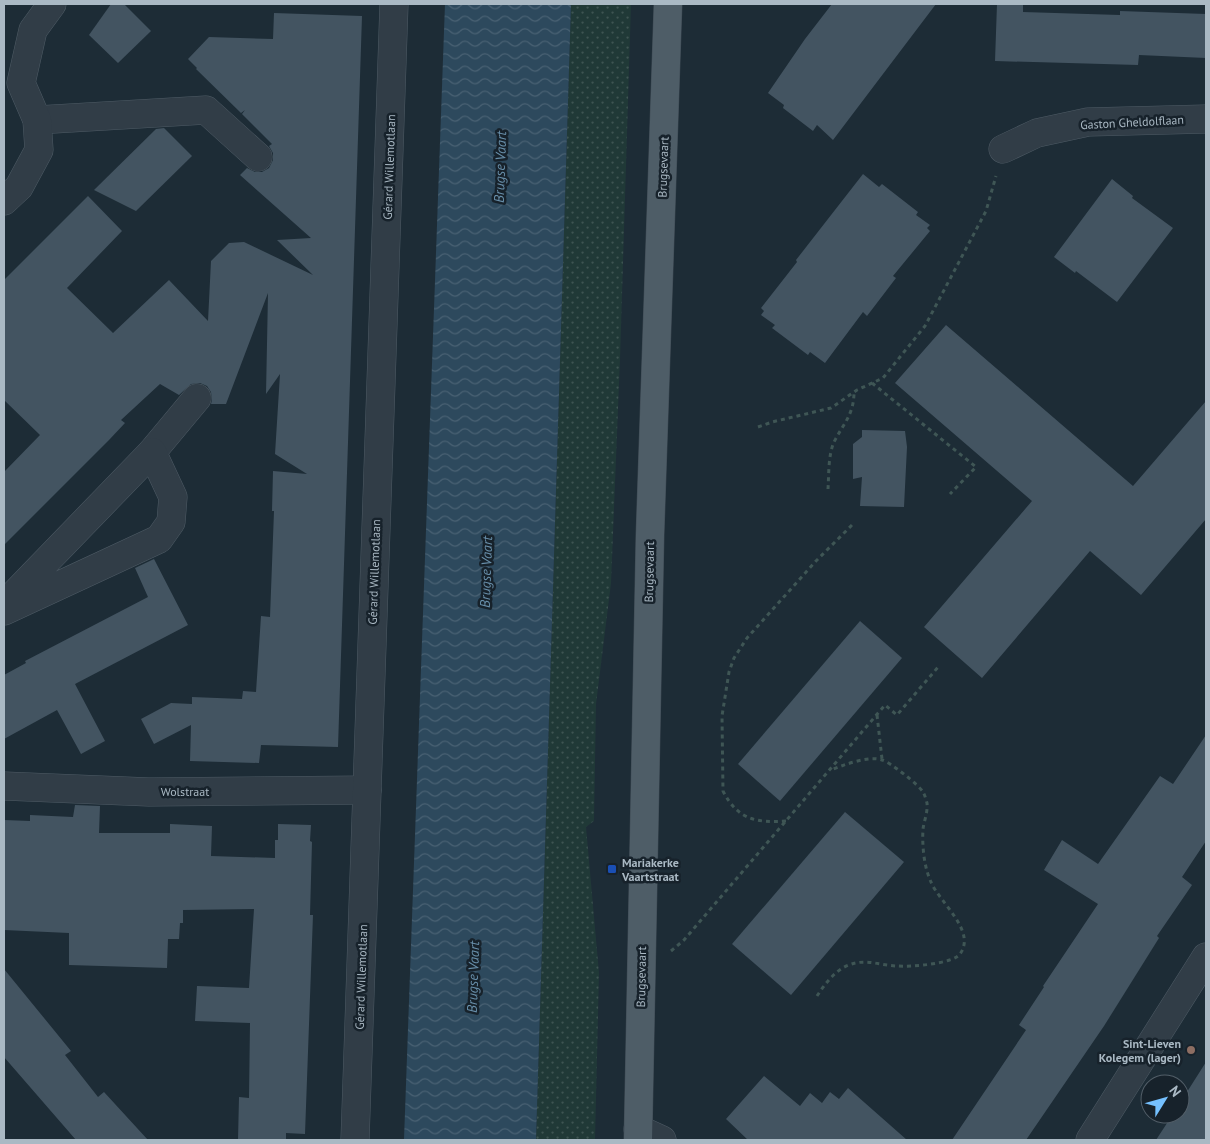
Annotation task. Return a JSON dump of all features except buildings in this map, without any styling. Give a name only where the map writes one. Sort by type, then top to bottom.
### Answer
[{"type":"main road","name":"Brugsevaart","points":[[646,1137],[641,974],[650,535],[668,4]]},
{"type":"street","points":[[4,201],[19,186],[39,150],[37,120],[12,81],[33,30],[52,4]]},
{"type":"street","name":"Gérard Willemotlaan","points":[[355,1140],[394,4]]},
{"type":"street","points":[[37,120],[206,110],[258,157]]},
{"type":"street","name":"Gaston Gheldolflaan","points":[[1003,149],[1037,133],[1088,122],[1206,119]]},
{"type":"street","points":[[4,605],[152,452],[197,398]]},
{"type":"street","points":[[4,611],[159,539],[172,522],[173,497],[152,452]]},
{"type":"street","name":"Wolstraat","points":[[4,786],[149,792],[367,790]]},
{"type":"street","points":[[1090,1140],[1206,957]]},
{"type":"path","points":[[758,427],[831,408],[854,392],[883,378],[924,326],[986,212],[1003,149]]},
{"type":"path","points":[[872,383],[976,467],[950,494]]},
{"type":"path","points":[[828,489],[834,443],[851,412],[854,404],[854,392]]},
{"type":"path","points":[[786,821],[769,822],[752,820],[745,817],[728,800],[723,792],[722,716],[729,672],[734,658],[747,638],[816,561],[854,523]]},
{"type":"path","points":[[641,974],[684,940],[885,705],[897,716],[939,666]]},
{"type":"path","points":[[877,715],[882,759]]},
{"type":"path","points":[[817,996],[826,982],[850,964],[870,961],[897,966],[952,960],[960,954],[964,941],[962,928],[930,882],[925,862],[923,830],[927,805],[924,793],[908,778],[882,759],[846,764],[830,770]]},
{"type":"green space","points":[[571,4],[631,4],[611,583],[596,704],[594,821],[586,827],[599,973],[595,1140],[536,1140]]},
{"type":"water","name":"Brugse Vaart","points":[[445,4],[571,4],[536,1140],[404,1140]]},
{"type":"place","name":"Mariakerke Vaartstraat","points":[[612,869]]},
{"type":"place","name":"Sint-Lieven Kolegem (lager)","points":[[1191,1050]]}]
